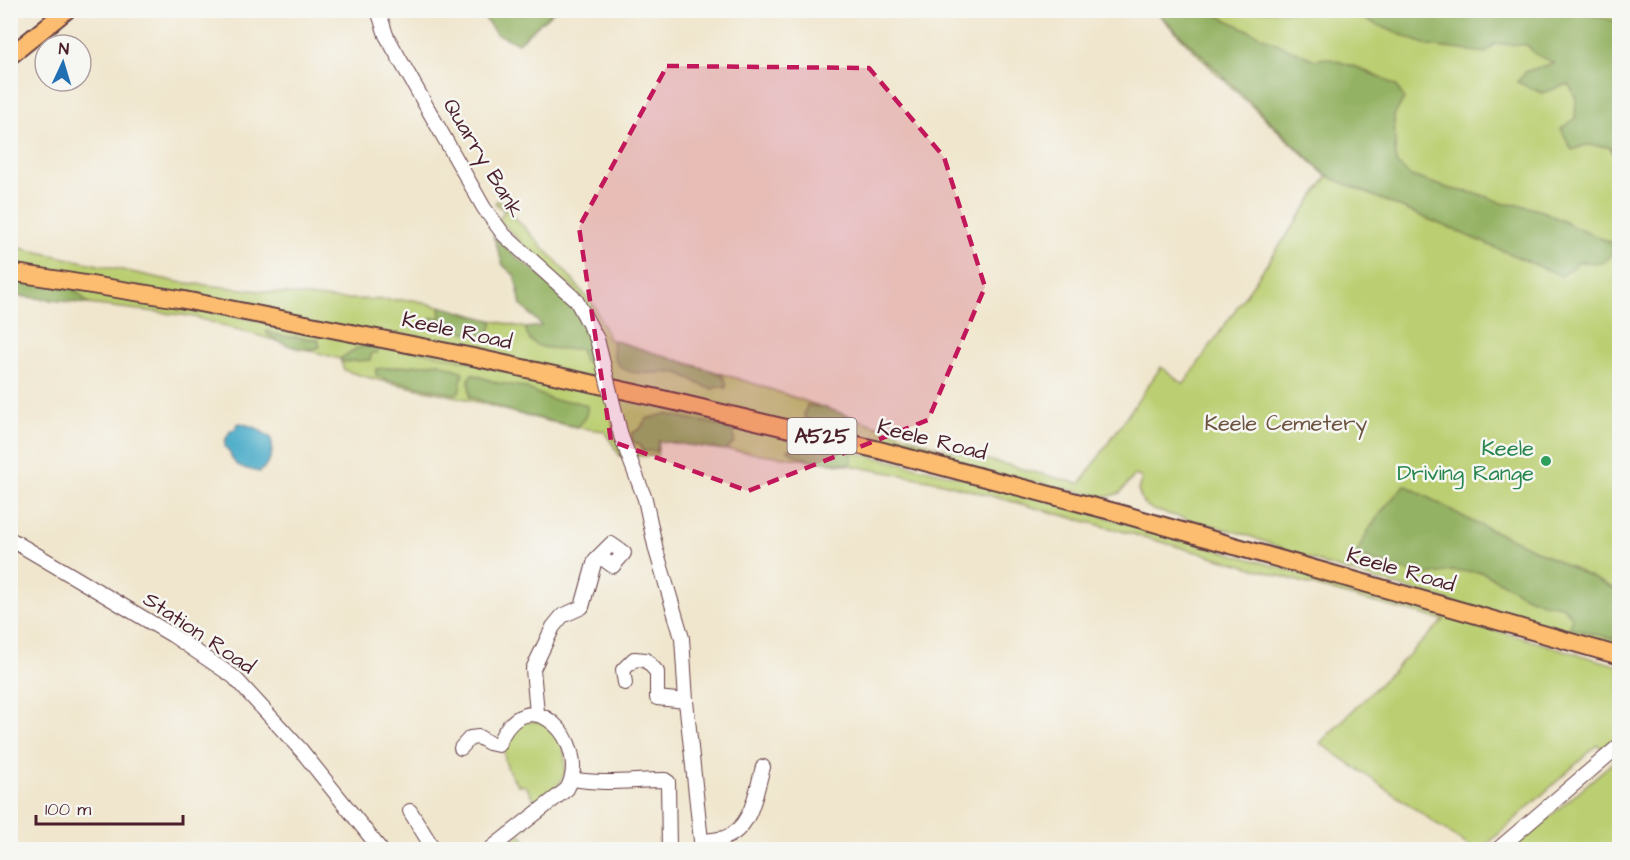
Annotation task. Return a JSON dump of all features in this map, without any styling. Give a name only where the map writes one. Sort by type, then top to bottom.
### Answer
[{"type":"main road","points":[[10,56],[67,10]]},
{"type":"main road","name":"Keele Road","points":[[10,272],[179,299],[462,355],[867,447],[1122,514],[1620,656]]},
{"type":"street","name":"Quarry Bank","points":[[378,10],[386,34],[484,208],[504,235],[576,300],[597,339],[621,436],[645,499],[656,550],[682,638],[701,845]]},
{"type":"street","name":"Station Road","points":[[10,540],[172,635],[234,677],[301,750],[381,849]]},
{"type":"street","points":[[537,713],[533,669],[553,627],[562,616],[582,607],[598,556]]},
{"type":"street","points":[[625,683],[623,670],[634,659],[646,660],[657,672],[657,698],[686,701]]},
{"type":"street","points":[[489,849],[567,789],[573,779],[572,762],[563,734],[554,721],[537,713],[511,722],[503,732],[498,745],[499,759]]},
{"type":"street","points":[[460,748],[470,738],[479,737],[498,745]]},
{"type":"street","points":[[1497,849],[1620,745]]},
{"type":"street","points":[[701,845],[726,838],[741,827],[748,816],[763,767]]},
{"type":"street","points":[[573,779],[594,782],[635,780],[665,780],[668,782],[669,849]]},
{"type":"street","points":[[410,811],[434,849]]},
{"type":"highlighted area","points":[[667,66],[869,68],[944,157],[985,287],[928,420],[748,491],[611,441],[579,227]]},
{"type":"green space","points":[[1573,10],[1619,22],[1619,164],[1610,147],[1586,145],[1572,150],[1561,129],[1575,118],[1576,99],[1569,84],[1542,93],[1517,82],[1527,71],[1554,63],[1535,54],[1527,45],[1495,44],[1486,53],[1429,46],[1365,20],[1359,11]]},
{"type":"green space","points":[[460,11],[554,11],[518,43],[496,34],[481,13],[465,15]]},
{"type":"green space","name":"Keele Cemetery","points":[[1155,11],[1619,11],[1619,651],[1327,565],[1244,534],[1153,510],[1143,503],[1138,490],[1142,478],[1135,475],[1120,493],[1107,497],[11,265],[10,246],[178,282],[335,299],[414,300],[587,342],[597,339],[582,300],[573,288],[536,258],[499,220],[504,211],[495,203],[498,200],[559,264],[595,307],[609,339],[758,385],[935,446],[1080,484],[1161,367],[1184,384],[1327,177],[1213,70]]},
{"type":"green space","points":[[1156,11],[1208,11],[1315,60],[1327,58],[1359,68],[1396,85],[1404,98],[1394,116],[1396,163],[1411,176],[1451,189],[1479,194],[1505,204],[1521,205],[1545,212],[1613,243],[1615,252],[1603,263],[1579,262],[1562,276],[1327,176]]},
{"type":"green space","points":[[493,235],[572,305],[588,335],[595,361],[584,361],[580,349],[547,348],[532,342],[526,328],[542,326],[521,305],[515,276],[503,265]]},
{"type":"green space","points":[[11,279],[127,295],[458,359],[1002,487],[1619,666],[1619,735],[1602,748],[1597,745],[1482,849],[1473,849],[1320,743],[1444,620],[939,482],[847,465],[659,441],[657,456],[620,456],[604,431],[551,422],[465,399],[374,379],[344,370],[340,359],[190,316],[11,295]]},
{"type":"green space","points":[[11,279],[73,288],[89,304],[11,295]]},
{"type":"green space","points":[[440,306],[493,321],[491,329],[486,335],[480,335],[448,326],[429,326],[428,322],[431,318],[441,317]]},
{"type":"green space","points":[[267,331],[282,336],[318,339],[320,347],[300,349],[292,347],[272,338]]},
{"type":"green space","points":[[612,340],[721,374],[726,382],[726,388],[717,386],[713,389],[708,388],[680,374],[627,371],[615,359]]},
{"type":"green space","points":[[373,345],[379,348],[377,353],[372,353],[370,360],[342,362],[340,359],[357,348]]},
{"type":"green space","points":[[439,363],[463,372],[459,392],[455,394],[388,380],[376,375],[376,369]]},
{"type":"green space","points":[[472,374],[498,383],[524,387],[552,400],[577,402],[587,406],[586,415],[577,427],[515,413],[470,397],[469,378]]},
{"type":"green space","points":[[807,405],[823,407],[855,418],[854,428],[844,435],[828,432],[822,424],[806,419],[804,415]]},
{"type":"green space","points":[[665,414],[720,425],[734,433],[734,443],[725,450],[659,441],[657,451],[643,451],[640,445],[632,441],[632,433],[640,429],[646,419]]},
{"type":"green space","points":[[808,442],[842,447],[852,453],[852,463],[810,460],[788,450]]},
{"type":"green space","points":[[1405,485],[1475,523],[1619,591],[1619,640],[1569,628],[1572,616],[1562,606],[1543,603],[1527,597],[1482,572],[1451,571],[1424,576],[1356,555],[1377,518]]},
{"type":"green space","points":[[529,721],[544,723],[555,732],[562,744],[565,758],[565,772],[560,782],[543,799],[537,801],[526,786],[518,785],[512,776],[507,767],[504,749],[511,733]]},
{"type":"green space","points":[[1619,757],[1619,849],[1512,849]]},
{"type":"green space","points":[[521,834],[531,849],[498,850]]},
{"type":"water","points":[[241,423],[256,428],[271,438],[271,456],[260,472],[238,465],[225,447],[230,431]]},
{"type":"place","name":"Keele Driving Range","points":[[1546,461]]}]
